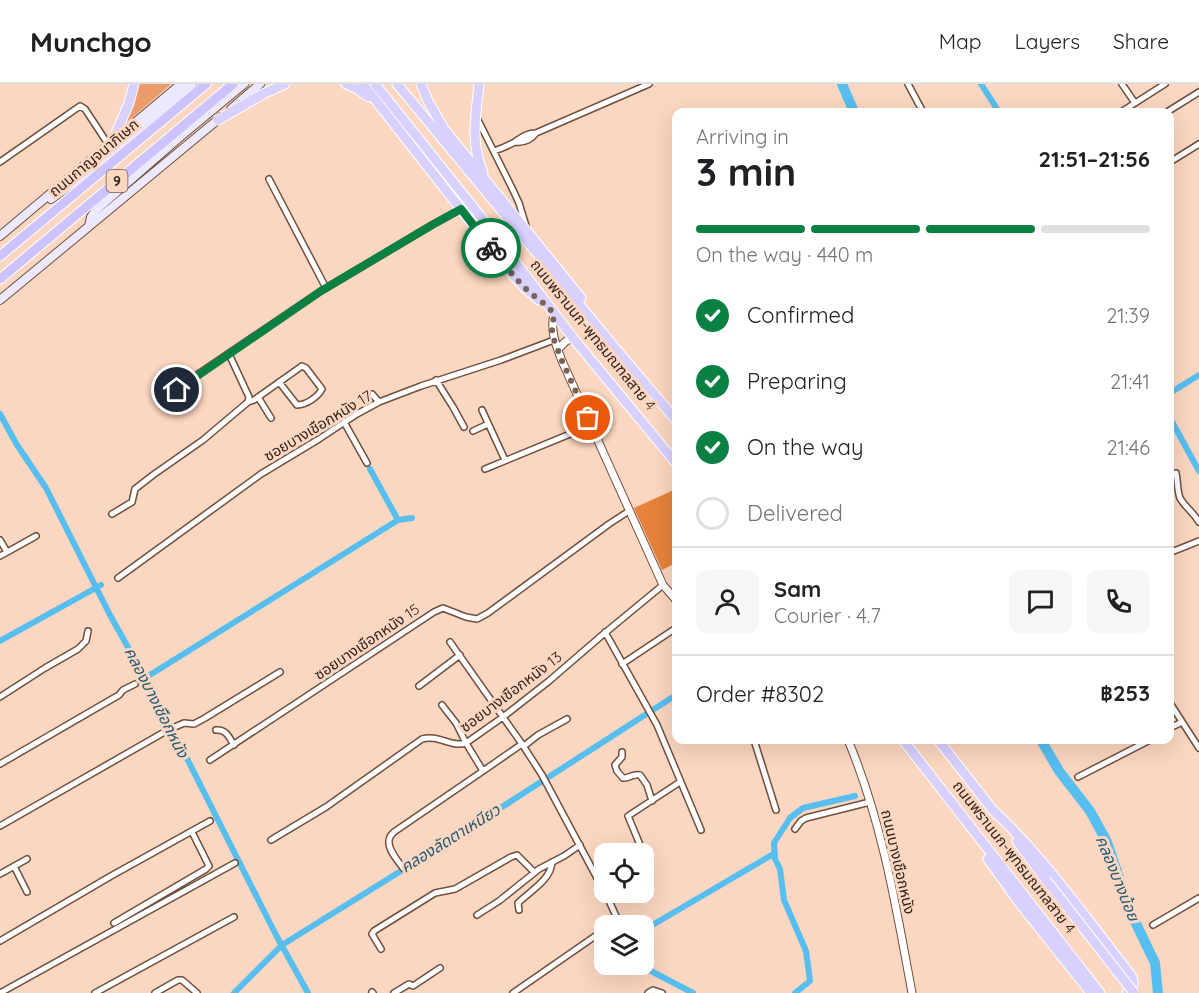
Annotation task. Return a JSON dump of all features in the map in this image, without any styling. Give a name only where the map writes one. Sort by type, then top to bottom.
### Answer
[{"type":"highway","name":"ถนนกาญจนาภิเษก","points":[[0,256],[206,84]]},
{"type":"highway","name":"9","points":[[0,279],[233,84]]},
{"type":"main road","points":[[110,142],[129,103],[134,84]]},
{"type":"main road","points":[[0,236],[181,84]]},
{"type":"main road","points":[[25,215],[64,191],[192,84]]},
{"type":"main road","points":[[90,226],[91,217],[96,210],[244,84]]},
{"type":"main road","points":[[0,300],[260,84]]},
{"type":"main road","points":[[218,120],[285,84]]},
{"type":"main road","points":[[346,84],[366,94],[382,109]]},
{"type":"main road","points":[[363,84],[516,278],[532,295],[546,304]]},
{"type":"main road","name":"ถนนพรานนก-พุทธมณฑลสาย 4","points":[[375,84],[439,163],[546,304],[672,458]]},
{"type":"main road","name":"ถนนพรานนก-พุทธมณฑลสาย 4","points":[[397,84],[672,415]]},
{"type":"main road","points":[[421,84],[444,129],[585,304],[616,349]]},
{"type":"main road","points":[[479,84],[474,140],[483,175],[490,186]]},
{"type":"main road","name":"ถนนพรานนก-พุทธมณฑลสาย 4","points":[[906,744],[1100,993]]},
{"type":"main road","name":"ถนนพรานนก-พุทธมณฑลสาย 4","points":[[941,744],[1134,993]]},
{"type":"main road","points":[[953,804],[970,833],[1021,905],[1091,993]]},
{"type":"main road","points":[[994,811],[1017,832],[1130,974],[1134,984],[1127,993]]},
{"type":"street","points":[[494,152],[515,142],[531,139],[536,133],[649,84]]},
{"type":"street","points":[[908,84],[921,108]]},
{"type":"street","points":[[1122,84],[1135,103]]},
{"type":"street","points":[[1127,108],[1165,84]]},
{"type":"street","points":[[1173,108],[1199,92]]},
{"type":"street","points":[[0,162],[80,106],[86,109],[110,142]]},
{"type":"street","points":[[476,116],[519,203],[528,232]]},
{"type":"street","points":[[1174,160],[1199,144]]},
{"type":"street","points":[[269,179],[326,288]]},
{"type":"street","points":[[501,199],[512,188]]},
{"type":"street","points":[[171,407],[169,398],[177,390],[229,354],[326,288],[461,209]]},
{"type":"street","points":[[554,314],[552,330],[562,361],[663,585],[672,595]]},
{"type":"street","points":[[558,349],[566,340],[573,338]]},
{"type":"street","name":"ซอยบางเชือกหนัง 17","points":[[118,578],[261,474],[379,402],[554,340]]},
{"type":"street","points":[[229,354],[249,397],[248,402]]},
{"type":"street","points":[[112,514],[134,500],[135,489],[203,440],[248,402],[299,367],[304,366],[322,389],[304,404],[297,405],[279,382]]},
{"type":"street","points":[[436,380],[464,427]]},
{"type":"street","points":[[366,395],[372,394],[379,402]]},
{"type":"street","points":[[258,397],[271,418]]},
{"type":"street","points":[[482,410],[505,460]]},
{"type":"street","points":[[344,422],[367,463]]},
{"type":"street","points":[[473,431],[488,424]]},
{"type":"street","points":[[485,469],[592,425]]},
{"type":"street","points":[[1176,473],[1181,500],[1199,522]]},
{"type":"street","points":[[1174,491],[1178,490]]},
{"type":"street","name":"ซอยบางเชือกหนัง 15","points":[[210,760],[434,612],[443,608],[477,619],[488,613],[609,524],[629,512]]},
{"type":"street","points":[[0,556],[36,536]]},
{"type":"street","points":[[0,540],[7,552]]},
{"type":"street","points":[[1174,551],[1199,540]]},
{"type":"street","name":"ซอยบางเชือกหนัง 13","points":[[271,840],[326,807],[422,739],[432,737],[460,745],[466,743],[549,681],[663,585]]},
{"type":"street","points":[[0,697],[78,649],[86,641],[88,631]]},
{"type":"street","points":[[622,664],[672,631]]},
{"type":"street","points":[[605,633],[652,715],[701,830]]},
{"type":"street","points":[[450,642],[542,775],[594,871]]},
{"type":"street","points":[[419,686],[460,656]]},
{"type":"street","points":[[0,826],[178,726],[184,723],[194,724],[205,718],[280,672]]},
{"type":"street","points":[[0,764],[135,684]]},
{"type":"street","points":[[442,705],[456,723],[483,771]]},
{"type":"street","points":[[1174,709],[1199,748]]},
{"type":"street","points":[[403,868],[388,841],[394,832],[538,735],[567,719]]},
{"type":"street","points":[[1174,726],[1182,722]]},
{"type":"street","points":[[216,730],[220,729],[226,733],[234,745]]},
{"type":"street","points":[[754,744],[776,810]]},
{"type":"street","name":"ถนนบางเชือกหนัง","points":[[849,744],[870,802],[891,878],[912,993]]},
{"type":"street","points":[[1078,777],[1142,744]]},
{"type":"street","points":[[622,752],[622,757],[615,765],[617,771],[626,779],[637,774],[643,777],[652,801]]},
{"type":"street","points":[[639,843],[627,816],[680,782]]},
{"type":"street","points":[[795,829],[806,818],[870,802]]},
{"type":"street","points":[[0,941],[210,821]]},
{"type":"street","points":[[114,923],[209,866],[192,832]]},
{"type":"street","points":[[477,915],[499,901],[534,872],[580,845]]},
{"type":"street","points":[[381,949],[372,934],[435,893],[455,889],[517,855],[534,872]]},
{"type":"street","points":[[0,874],[27,859]]},
{"type":"street","points":[[519,910],[518,903],[546,878],[552,868],[552,862]]},
{"type":"street","points":[[0,993],[235,863]]},
{"type":"street","points":[[14,866],[27,892]]},
{"type":"street","points":[[1153,925],[1199,898]]},
{"type":"street","points":[[95,993],[234,917]]},
{"type":"street","points":[[513,993],[594,937]]},
{"type":"street","points":[[394,993],[410,984],[413,986],[440,968]]},
{"type":"street","points":[[155,993],[182,980],[197,993]]},
{"type":"street","points":[[413,986],[418,993]]},
{"type":"street","points":[[648,993],[652,990],[662,993]]},
{"type":"shaded area","points":[[138,84],[171,84],[127,122],[125,121]]},
{"type":"shaded area","points":[[672,491],[672,565],[662,570],[634,508]]},
{"type":"waterway","name":"คลองบางน้อย","points":[[842,84],[852,108]]},
{"type":"waterway","points":[[981,84],[996,108]]},
{"type":"waterway","points":[[1174,391],[1199,375]]},
{"type":"waterway","name":"คลองบางเชือกหนัง","points":[[0,414],[17,445],[46,488],[308,993]]},
{"type":"waterway","points":[[1174,425],[1199,471]]},
{"type":"waterway","points":[[370,469],[398,520]]},
{"type":"waterway","points":[[145,678],[398,520],[412,518]]},
{"type":"waterway","points":[[0,641],[101,585]]},
{"type":"waterway","name":"คลองลัดตาเหนียว","points":[[234,993],[282,945],[672,698]]},
{"type":"waterway","name":"คลองบางน้อย","points":[[1043,744],[1059,771],[1090,811],[1107,842],[1131,913],[1155,963],[1158,993]]},
{"type":"waterway","points":[[795,993],[810,981],[806,951],[784,900],[774,843],[790,818],[803,808],[855,796]]},
{"type":"waterway","points":[[654,924],[775,853]]},
{"type":"waterway","points":[[654,973],[693,993]]},
{"type":"way so far","points":[[491,248],[525,288],[546,304],[554,314],[552,330],[554,340],[588,418]]},
{"type":"route","points":[[177,390],[321,291],[461,209],[491,248]]}]
